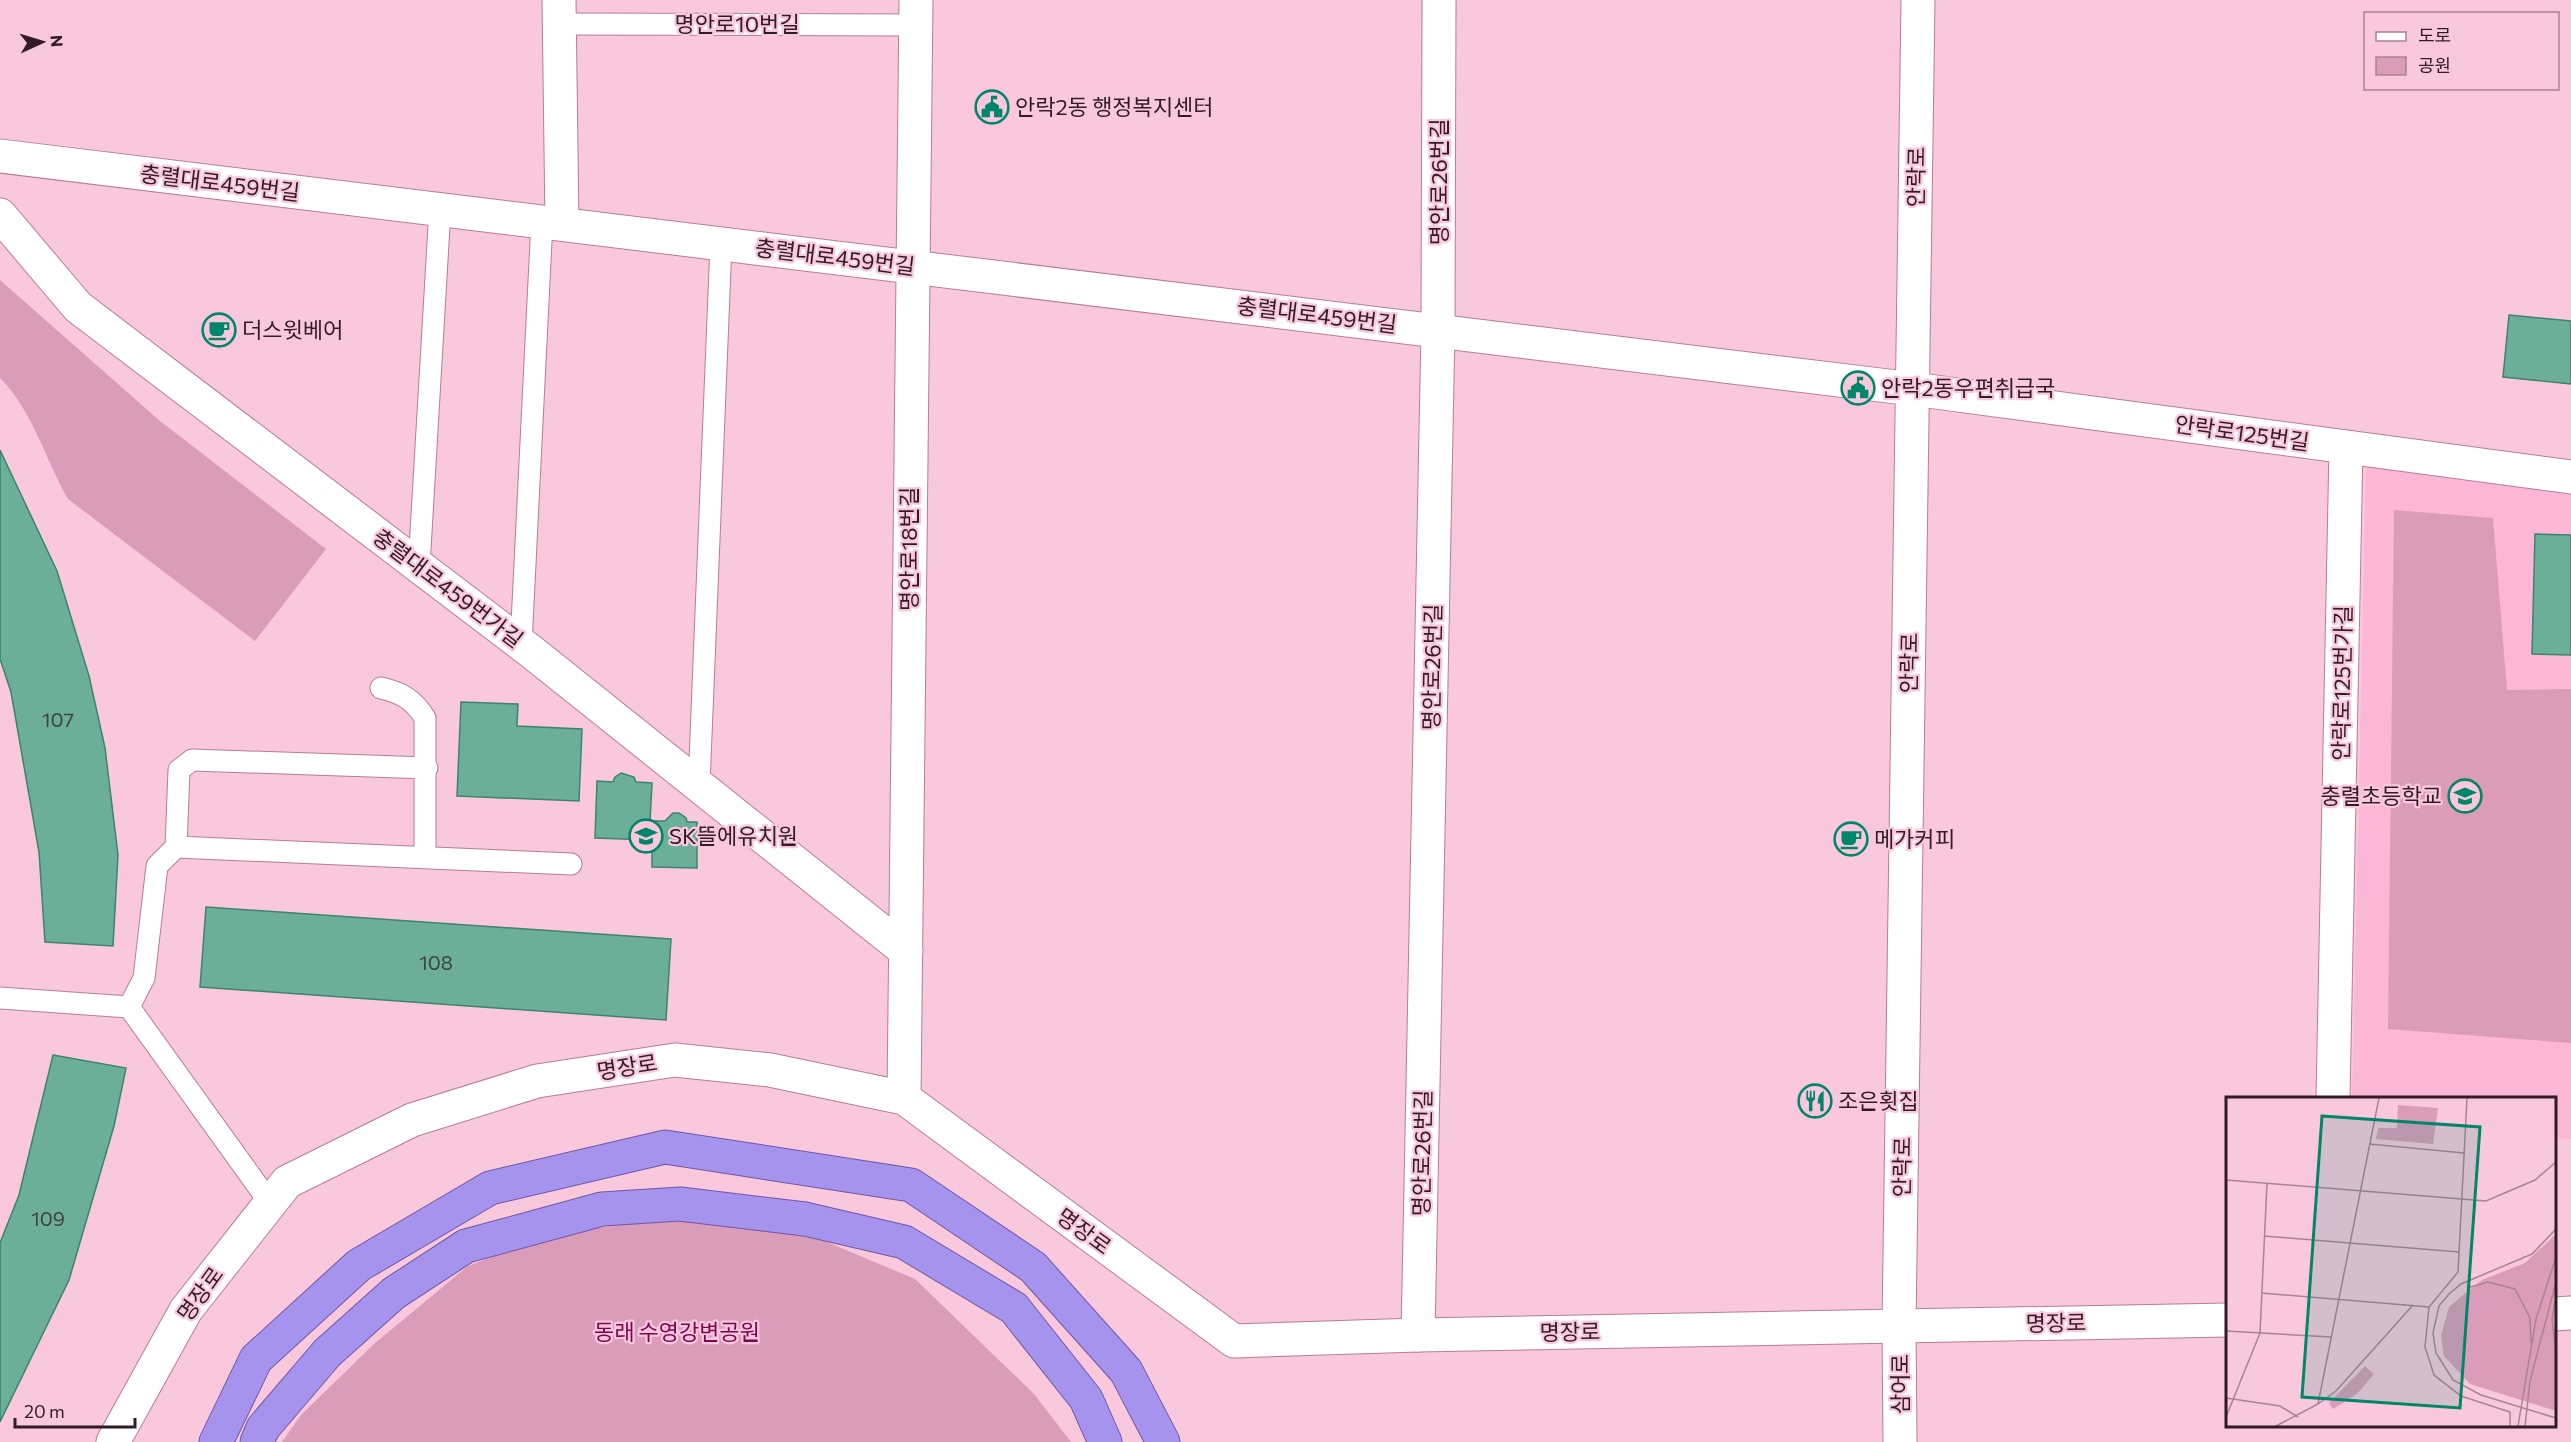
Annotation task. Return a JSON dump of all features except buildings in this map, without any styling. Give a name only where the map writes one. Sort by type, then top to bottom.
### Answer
[{"type":"highway","points":[[216,1442],[256,1359],[359,1264],[490,1188],[664,1147],[911,1185],[1033,1267],[1126,1371],[1163,1442]]},
{"type":"highway","points":[[257,1442],[263,1428],[327,1353],[394,1293],[466,1246],[602,1209],[680,1204],[805,1219],[904,1242],[1014,1308],[1086,1399],[1105,1442]]},
{"type":"street","name":"명안로26번길","points":[[1418,1335],[1438,330],[1439,0]]},
{"type":"street","name":"안락로","points":[[1899,1325],[1918,0]]},
{"type":"street","name":"명안로10번길","points":[[552,223],[559,12]]},
{"type":"street","name":"명안로18번길","points":[[904,1098],[915,12]]},
{"type":"street","name":"충렬대로459번길","points":[[0,156],[1913,389]]},
{"type":"street","name":"충렬대로459번가길","points":[[0,215],[78,307],[521,644],[906,951]]},
{"type":"street","name":"안락로125번길","points":[[1913,389],[2571,477]]},
{"type":"street","name":"안락로125번가길","points":[[2332,1097],[2346,447]]},
{"type":"street","name":"명장로","points":[[113,1442],[186,1310],[287,1182],[412,1120],[537,1081],[675,1060],[770,1070],[904,1098],[1234,1341],[1418,1335],[2226,1320]]},
{"type":"street","points":[[2556,1314],[2571,1313]]},
{"type":"street","name":"삼어로","points":[[1899,1325],[1900,1442]]},
{"type":"lane","name":"명안로10번길","points":[[559,12],[915,12]]},
{"type":"lane","points":[[418,566],[440,209]]},
{"type":"lane","points":[[521,644],[552,223]]},
{"type":"lane","name":"충렬대로459번길","points":[[699,785],[721,244]]},
{"type":"lane","points":[[381,688],[401,693],[416,704],[425,718],[426,857]]},
{"type":"lane","points":[[129,1007],[144,978],[157,866],[176,847],[179,770],[192,760],[427,768]]},
{"type":"lane","points":[[176,847],[571,864]]},
{"type":"lane","points":[[0,998],[129,1007]]},
{"type":"lane","points":[[129,1007],[270,1203]]},
{"type":"shaded area","name":"충렬초등학교","points":[[2366,464],[2571,493],[2571,1139],[2556,1138],[2556,1097],[2352,1097]]},
{"type":"green space","points":[[0,280],[160,421],[326,549],[255,641],[68,499],[30,420],[0,378]]},
{"type":"green space","name":"충렬초등학교","points":[[2394,510],[2493,518],[2507,690],[2571,689],[2571,1043],[2388,1029]]},
{"type":"green space","name":"동래 수영강변공원","points":[[649,1221],[745,1222],[827,1242],[915,1279],[1034,1394],[1071,1442],[282,1442],[301,1415],[374,1344],[468,1266],[551,1234]]},
{"type":"place","name":"안락2동 행정복지센터","points":[[992,107]]},
{"type":"place","name":"더스윗베어","points":[[219,330]]},
{"type":"place","name":"안락2동우편취급국","points":[[1858,388]]},
{"type":"place","name":"충렬초등학교","points":[[2465,796]]},
{"type":"place","name":"SK뜰에유치원","points":[[646,836]]},
{"type":"place","name":"메가커피","points":[[1851,839]]},
{"type":"place","name":"조은횟집","points":[[1815,1101]]}]
